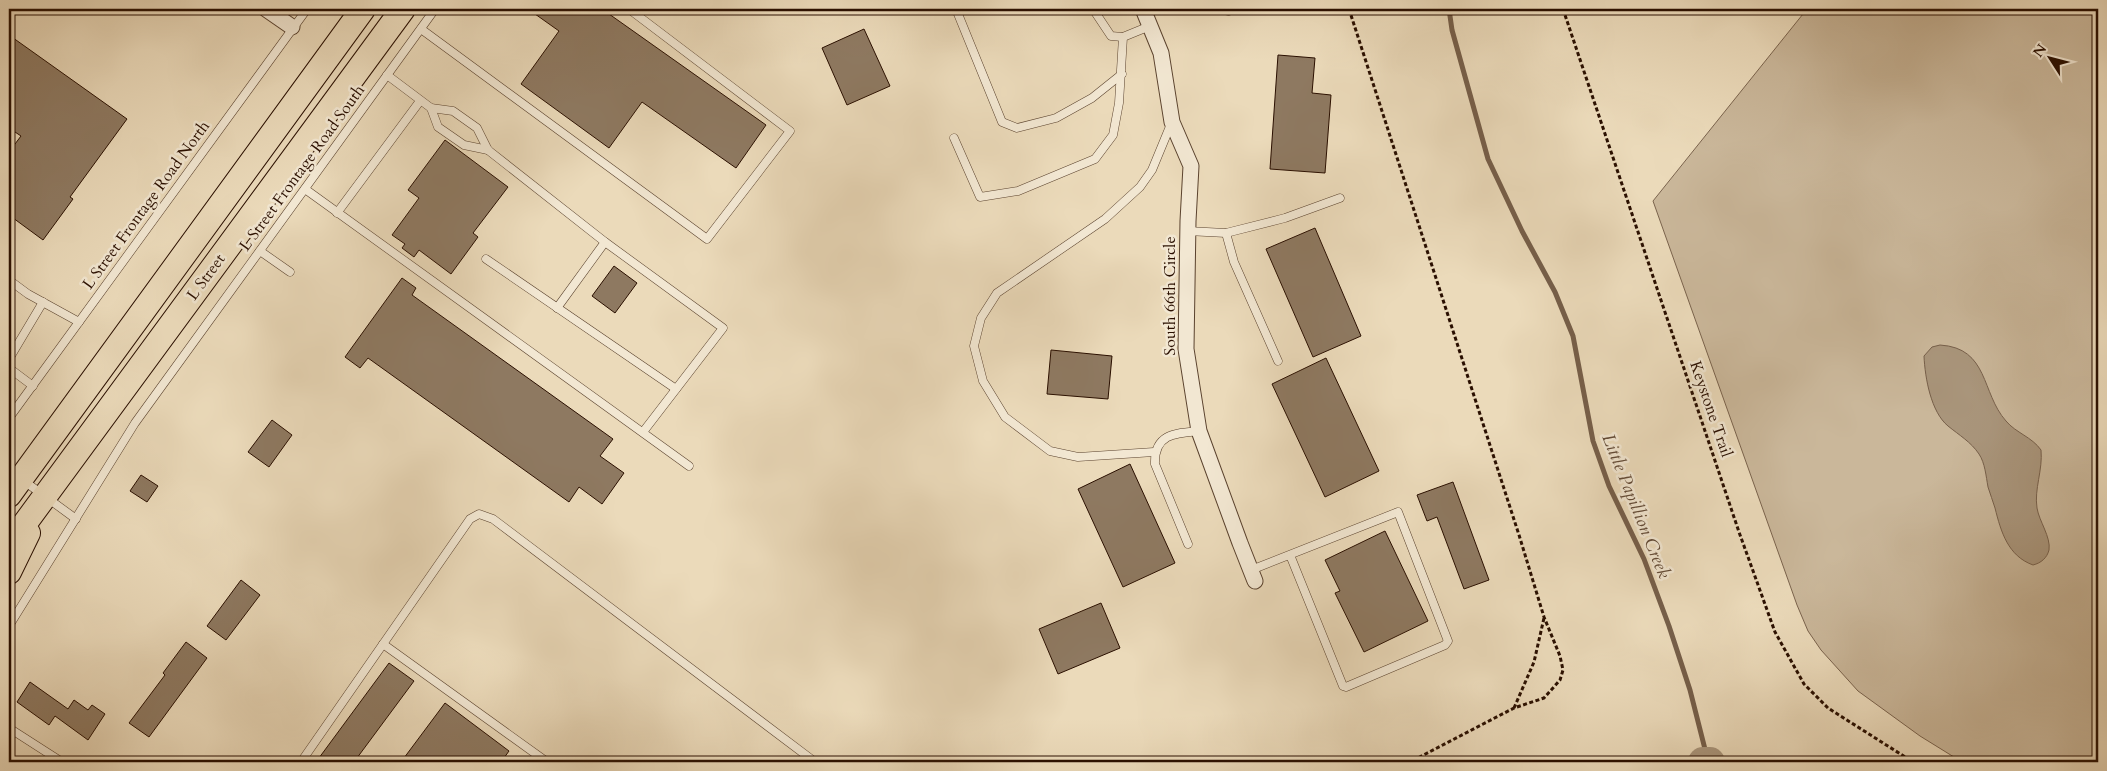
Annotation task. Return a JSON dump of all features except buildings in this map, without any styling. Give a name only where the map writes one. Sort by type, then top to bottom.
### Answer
[{"type":"main road","name":"L Street","points":[[12,484],[363,9]]},
{"type":"main road","name":"L Street","points":[[9,545],[403,9]]},
{"type":"main road","points":[[9,572],[46,497]]},
{"type":"street","points":[[266,9],[292,28]]},
{"type":"street","name":"South 66th Circle","points":[[1143,9],[1161,53],[1172,122],[1191,166],[1187,231],[1186,349],[1199,431],[1253,575]]},
{"type":"lane","name":"L Street Frontage Road North","points":[[9,418],[307,9]]},
{"type":"lane","name":"L Street Frontage Road South","points":[[9,626],[125,438],[435,9]]},
{"type":"lane","points":[[421,29],[707,238],[790,131],[629,9]]},
{"type":"lane","points":[[956,9],[1002,122],[1016,128],[1056,118],[1092,98],[1122,74]]},
{"type":"lane","points":[[1093,9],[1111,36],[1123,37],[1150,26]]},
{"type":"lane","points":[[1219,9],[1230,9]]},
{"type":"lane","points":[[954,138],[980,197],[1018,191],[1095,159],[1114,135],[1122,74],[1123,37]]},
{"type":"lane","points":[[387,76],[432,108],[453,111],[477,128],[488,150],[605,242],[723,328],[643,432]]},
{"type":"lane","points":[[337,213],[420,101]]},
{"type":"lane","points":[[432,108],[438,126],[464,145],[488,150]]},
{"type":"lane","points":[[1154,452],[1078,457],[1050,451],[1006,417],[983,381],[974,346],[980,318],[997,294],[1105,219],[1140,187],[1152,170],[1172,122]]},
{"type":"lane","points":[[305,189],[690,466]]},
{"type":"lane","points":[[1187,231],[1226,233],[1285,218],[1340,198]]},
{"type":"lane","points":[[1226,233],[1234,262],[1278,361]]},
{"type":"lane","points":[[558,308],[605,242]]},
{"type":"lane","points":[[260,251],[290,272]]},
{"type":"lane","points":[[486,259],[676,389]]},
{"type":"lane","points":[[9,280],[79,322]]},
{"type":"lane","points":[[9,359],[43,302]]},
{"type":"lane","points":[[9,368],[33,386]]},
{"type":"lane","points":[[1188,544],[1155,464],[1154,452],[1161,442],[1174,433],[1199,431]]},
{"type":"lane","points":[[12,484],[46,497],[76,519]]},
{"type":"lane","points":[[1253,575],[1290,554],[1398,512],[1448,641],[1445,645],[1360,682],[1346,687],[1343,686],[1290,554]]},
{"type":"lane","points":[[301,762],[470,519],[479,514],[493,519],[815,762]]},
{"type":"lane","points":[[383,644],[547,762]]},
{"type":"lane","points":[[9,728],[62,762]]},
{"type":"lane","points":[[9,735],[21,736]]},
{"type":"path","points":[[1349,9],[1520,535],[1544,617],[1560,656],[1563,670],[1560,680],[1544,698],[1514,708],[1410,762]]},
{"type":"path","name":"Keystone Trail","points":[[1563,9],[1739,532],[1775,632],[1804,684],[1828,708],[1913,762]]},
{"type":"path","points":[[1514,708],[1534,662],[1544,617]]},
{"type":"shaded area","points":[[1807,9],[2098,9],[2098,762],[1962,762],[1920,736],[1858,691],[1821,650],[1808,631],[1797,605],[1653,201]]},
{"type":"shaded area","points":[[1940,345],[1956,348],[1967,354],[1976,363],[1998,410],[2006,421],[2041,450],[2036,501],[2040,518],[2047,534],[2049,550],[2039,563],[2033,565],[2024,561],[2017,556],[2007,542],[2000,526],[1979,454],[1965,439],[1942,420],[1933,404],[1924,356],[1932,347]]},
{"type":"waterway","name":"Little Papillion Creek","points":[[1449,9],[1452,30],[1488,159],[1522,231],[1555,292],[1573,336],[1593,441],[1609,486],[1644,559],[1669,626],[1690,690],[1708,761]]},
{"type":"waterway","name":"Little Papillion Creek","points":[[1703,762],[1710,762]]}]
